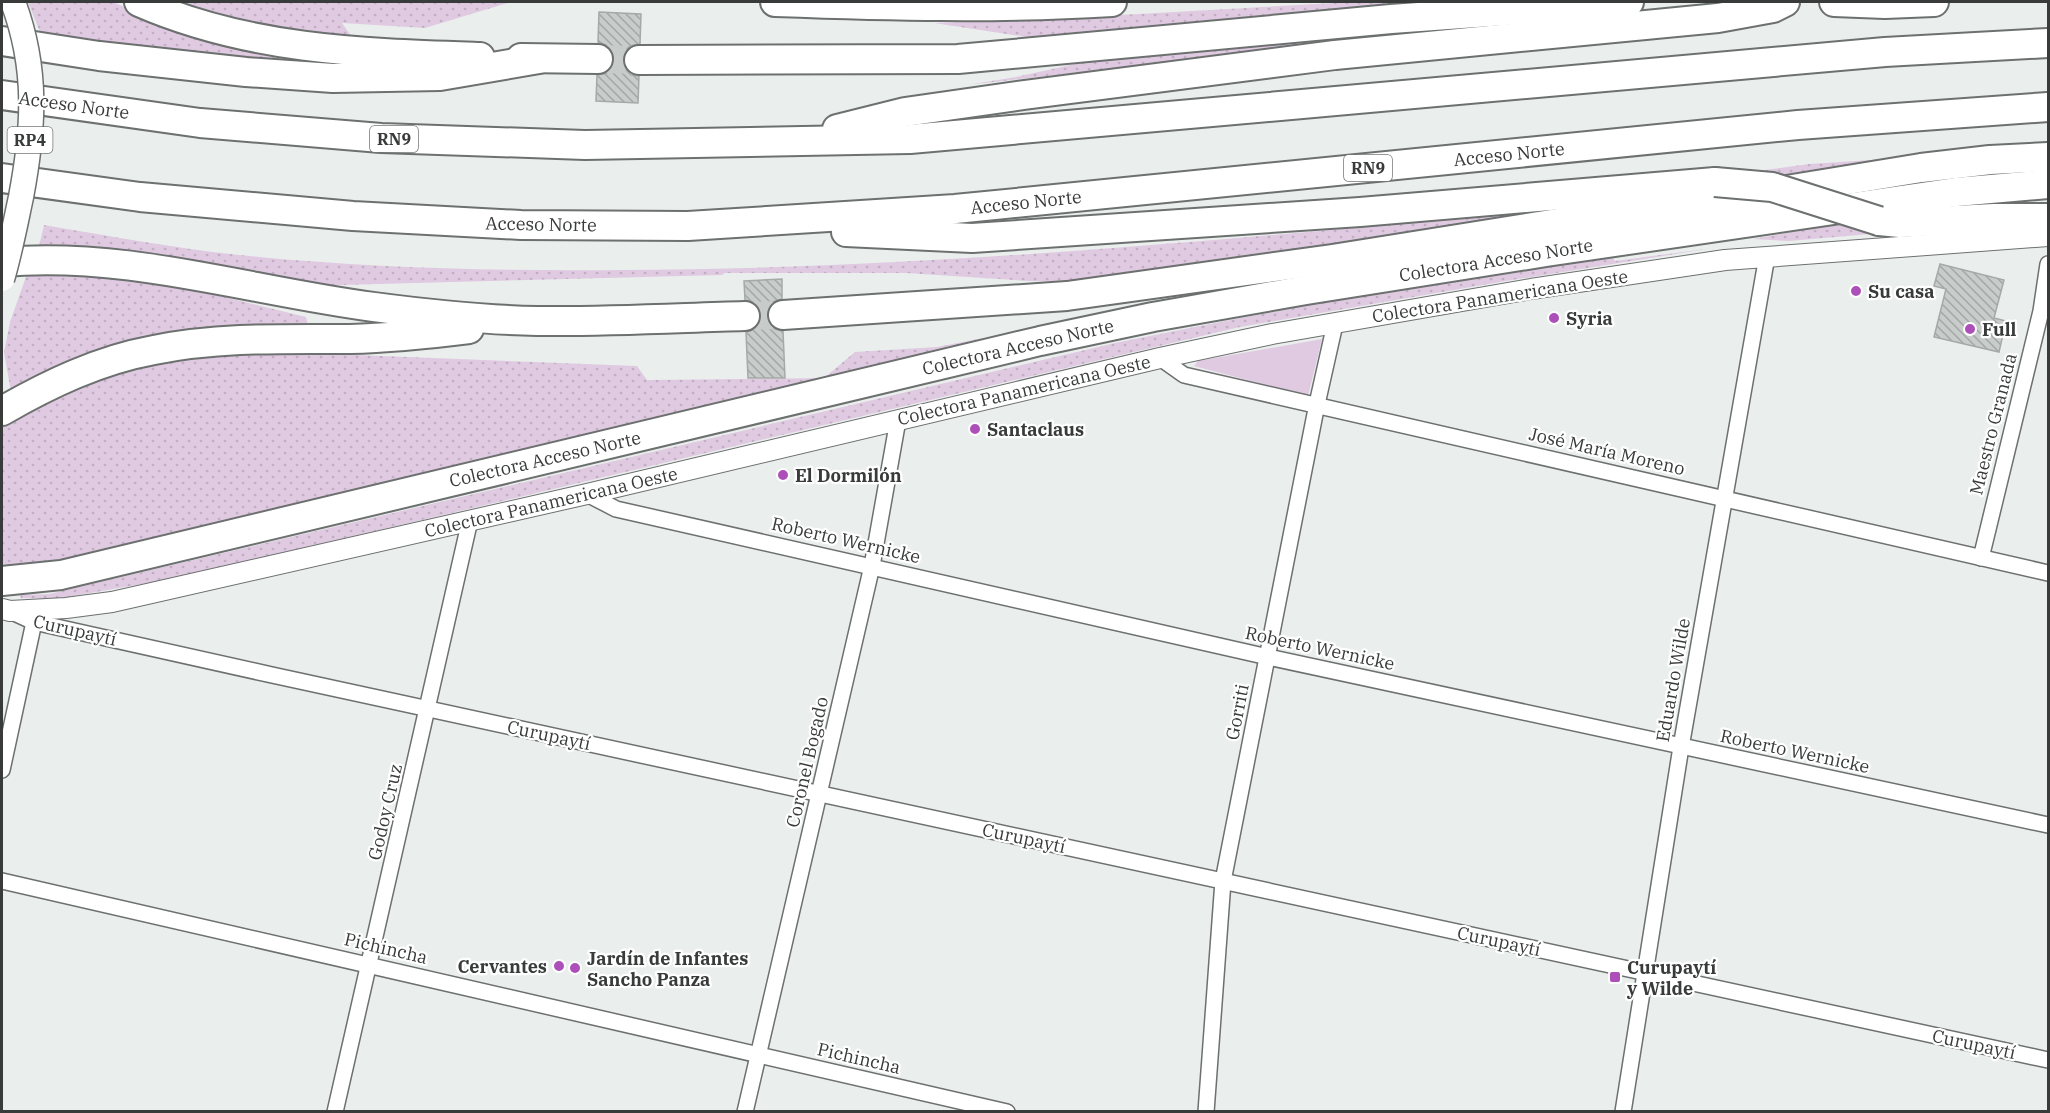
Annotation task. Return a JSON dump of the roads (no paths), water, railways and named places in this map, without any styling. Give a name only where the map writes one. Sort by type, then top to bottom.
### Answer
[{"type":"highway","points":[[139,2],[222,31],[288,45],[370,53],[598,59]]},
{"type":"highway","points":[[775,2],[982,7],[1112,2]]},
{"type":"highway","points":[[639,60],[958,59],[1391,19],[1629,2]]},
{"type":"highway","points":[[788,141],[905,112],[1024,95],[1335,56],[1718,18],[1773,8],[1785,2]]},
{"type":"highway","points":[[1834,2],[1885,4],[1934,2]]},
{"type":"highway","points":[[2,41],[99,56],[246,72],[333,78],[440,76],[539,59]]},
{"type":"highway","name":"Acceso Norte","points":[[2,95],[200,123],[381,138],[585,145],[910,139],[1885,52],[2049,43]]},
{"type":"highway","name":"Acceso Norte","points":[[2,178],[140,198],[352,216],[521,225],[688,226],[955,209],[1798,125],[2049,107]]},
{"type":"highway","points":[[783,315],[1067,296],[1701,204],[1921,168],[1990,160],[2049,157]]},
{"type":"highway","points":[[688,226],[972,237],[1360,212],[1715,182],[1772,187],[1879,221],[1900,223],[1994,218],[2049,218]]},
{"type":"highway","name":"Colectora Acceso Norte","points":[[2,581],[61,575],[1040,341],[1153,317],[1306,290],[1592,245],[1956,192],[2049,184]]},
{"type":"highway","points":[[2,262],[52,260],[117,264],[372,307],[536,321]]},
{"type":"highway","points":[[2,411],[70,376],[118,358],[199,343],[401,336],[536,321],[745,316]]},
{"type":"main road","name":"RP4","points":[[2,279],[14,234],[27,168],[33,94],[28,49],[13,2]]},
{"type":"street","name":"Colectora Panamericana Oeste","points":[[6,610],[66,608],[112,602],[587,494],[1160,358],[1272,334],[1531,289],[1725,260],[2049,236]]},
{"type":"street","name":"Eduardo Wilde","points":[[1623,1112],[1681,747],[1767,256]]},
{"type":"street","name":"Maestro Granada","points":[[1981,558],[2045,312],[2049,264]]},
{"type":"street","name":"Gorriti","points":[[1206,1112],[1223,881],[1317,404],[1335,324]]},
{"type":"street","name":"José María Moreno","points":[[1160,358],[1184,375],[2049,573]]},
{"type":"street","name":"Coronel Bogado","points":[[745,1112],[872,566],[897,420]]},
{"type":"street","name":"Roberto Wernicke","points":[[587,494],[616,509],[1268,657],[2049,825]]},
{"type":"street","name":"Godoy Cruz","points":[[334,1112],[370,964],[470,520]]},
{"type":"street","name":"Curupaytí","points":[[6,610],[34,622],[428,709],[2049,1060]]},
{"type":"street","points":[[2,770],[34,622]]},
{"type":"street","name":"Pichincha","points":[[2,881],[1007,1112]]},
{"type":"tunnel","points":[[598,59],[639,60]]},
{"type":"tunnel","points":[[745,316],[783,315]]},
{"type":"place","name":"Su casa","points":[[1856,291]]},
{"type":"place","name":"Syria","points":[[1554,318]]},
{"type":"place","name":"Full","points":[[1970,329]]},
{"type":"place","name":"Santaclaus","points":[[975,429]]},
{"type":"place","name":"El Dormilón","points":[[783,475]]},
{"type":"place","name":"Cervantes","points":[[559,966]]},
{"type":"place","name":"Jardín de Infantes Sancho Panza","points":[[575,968]]},
{"type":"place","name":"Curupaytí y Wilde","points":[[1615,977]]}]
